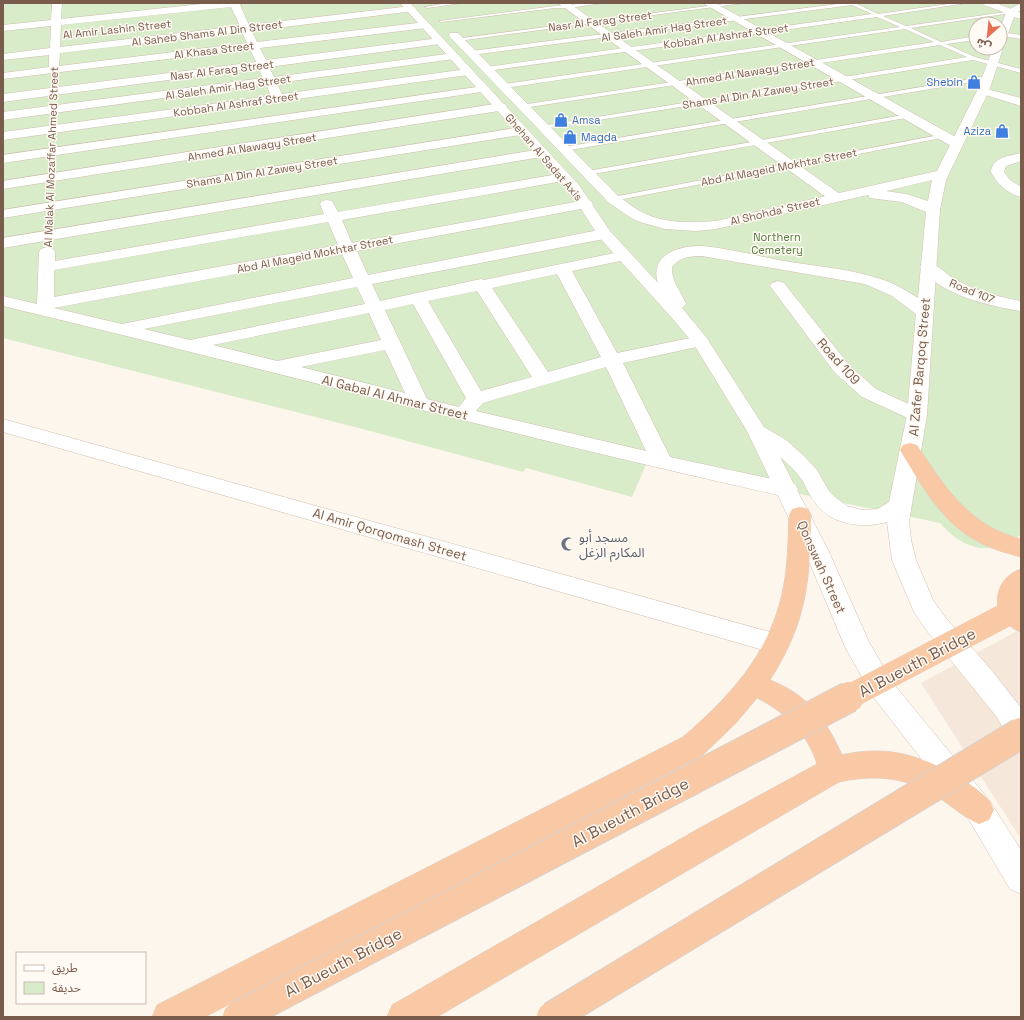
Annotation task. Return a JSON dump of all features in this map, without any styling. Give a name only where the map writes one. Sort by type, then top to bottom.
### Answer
[{"type":"highway","points":[[910,450],[936,489],[960,519],[986,536],[1021,548]]},
{"type":"highway","points":[[169,1017],[693,746],[720,721],[753,685],[777,644],[788,618],[794,596],[799,559],[800,515]]},
{"type":"highway","points":[[1021,578],[1010,589],[1008,596],[1012,612],[1021,622]]},
{"type":"highway","name":"Al Bueuth Bridge","points":[[238,1017],[1021,607]]},
{"type":"highway","points":[[753,685],[768,690],[806,717],[824,742],[834,770]]},
{"type":"highway","points":[[552,1017],[1021,733]]},
{"type":"highway","points":[[404,1017],[707,841],[834,770],[850,765],[868,763],[905,767],[944,784],[962,795],[979,810]]},
{"type":"street","points":[[987,3],[1021,16]]},
{"type":"street","name":"Ghehan Al Sadat Axis","points":[[425,5],[613,199]]},
{"type":"street","points":[[566,5],[835,197],[894,196],[912,200],[933,210]]},
{"type":"street","points":[[711,5],[956,143]]},
{"type":"street","name":"Ghehan Al Sadat Axis","points":[[408,6],[564,177],[586,204],[604,234],[678,314]]},
{"type":"street","name":"Al Saheb Shams Al Din Street","points":[[3,57],[55,51],[239,12],[318,19],[408,6]]},
{"type":"street","points":[[1008,20],[1011,12],[1021,6]]},
{"type":"street","points":[[311,7],[354,69]]},
{"type":"street","points":[[3,28],[56,21],[239,12],[262,65],[419,403]]},
{"type":"street","name":"Al Malak Al Mozaffar Ahmed Street","points":[[45,308],[56,21]]},
{"type":"street","name":"Al Khasa Street","points":[[3,76],[426,25]]},
{"type":"street","name":"Nasr Al Farag Street","points":[[3,98],[440,41]]},
{"type":"street","name":"Al Saleh Amir Hag Street","points":[[3,116],[454,56]]},
{"type":"street","name":"Al Zafer Barqoq Street","points":[[995,56],[983,91],[939,180],[933,210],[917,415],[898,522],[904,560],[923,605],[936,624],[1006,708],[1021,733]]},
{"type":"street","name":"Kobbah Al Ashraf Street","points":[[3,136],[468,72]]},
{"type":"street","points":[[3,159],[484,89]]},
{"type":"street","points":[[983,91],[1021,102]]},
{"type":"street","name":"Ahmed Al Nawagy Street","points":[[3,185],[501,107]]},
{"type":"street","name":"Shams Al Din Al Zawey Street","points":[[3,214],[522,131]]},
{"type":"street","points":[[3,243],[542,153]]},
{"type":"street","points":[[1020,193],[1006,184],[998,176],[997,171],[1004,162],[1021,157]]},
{"type":"street","name":"Al Shohda' Street","points":[[613,199],[636,215],[646,219],[669,225],[694,227],[721,224],[942,174]]},
{"type":"street","points":[[47,267],[564,177]]},
{"type":"street","name":"Abd Al Mageid Mokhtar Street","points":[[45,308],[347,248],[586,204]]},
{"type":"street","points":[[120,329],[604,234]]},
{"type":"street","points":[[678,314],[678,302],[666,282],[664,270],[668,260],[673,257],[686,252],[698,251],[868,280],[902,294],[924,312]]},
{"type":"street","points":[[190,345],[481,284],[624,256]]},
{"type":"street","name":"Road 107","points":[[928,267],[942,279],[965,291],[995,301],[1021,306]]},
{"type":"street","points":[[562,268],[612,360],[662,462]]},
{"type":"street","points":[[481,284],[543,379]]},
{"type":"street","name":"Road 109","points":[[778,286],[842,369],[869,393],[917,415]]},
{"type":"street","points":[[418,298],[476,399]]},
{"type":"street","name":"Al Gabal Al Ahmar Street","points":[[3,301],[45,308],[120,329],[190,345],[463,414],[662,462],[787,489]]},
{"type":"street","name":"Qonswah Street","points":[[678,314],[700,341],[757,431],[800,515],[858,647],[882,690],[979,810],[1021,878]]},
{"type":"street","points":[[463,414],[476,399],[612,360],[700,341]]},
{"type":"street","points":[[274,367],[391,343]]},
{"type":"street","name":"Al Amir Qorqomash Street","points":[[3,425],[777,644]]},
{"type":"street","points":[[757,431],[780,446],[800,463],[808,472],[826,502],[835,509],[856,517],[872,518],[887,514],[900,505]]},
{"type":"lane","points":[[425,5],[460,3]]},
{"type":"lane","points":[[442,23],[559,10],[566,5],[601,3]]},
{"type":"lane","name":"Nasr Al Farag Street","points":[[458,39],[711,5],[742,3]]},
{"type":"lane","points":[[852,3],[973,58],[992,64],[1010,66],[1021,71]]},
{"type":"lane","name":"Al Saleh Amir Hag Street","points":[[472,54],[856,3]]},
{"type":"lane","name":"Kobbah Al Ashraf Street","points":[[488,69],[965,3]]},
{"type":"lane","points":[[504,86],[784,47],[1011,12]]},
{"type":"lane","points":[[1008,37],[1021,37]]},
{"type":"lane","name":"Ahmed Al Nawagy Street","points":[[523,106],[968,39]]},
{"type":"lane","name":"Shams Al Din Al Zawey Street","points":[[543,127],[973,58]]},
{"type":"lane","points":[[564,149],[987,78]]},
{"type":"lane","points":[[588,173],[909,116]]},
{"type":"lane","name":"Abd Al Mageid Mokhtar Street","points":[[613,199],[945,136]]},
{"type":"shaded area","points":[[1021,629],[1021,839],[921,683]]},
{"type":"green space","name":"Northern Cemetery","points":[[3,3],[1021,3],[1021,535],[989,548],[975,547],[956,538],[940,523],[737,481],[648,460],[632,497],[526,468],[523,472],[355,427],[3,338]]},
{"type":"place","name":"Shebin","points":[[974,82]]},
{"type":"place","name":"Amsa","points":[[561,120]]},
{"type":"place","name":"Aziza","points":[[1002,131]]},
{"type":"place","name":"Magda","points":[[570,137]]},
{"type":"place","name":"مسجد أبو المكارم الزغل","points":[[568,544]]}]
